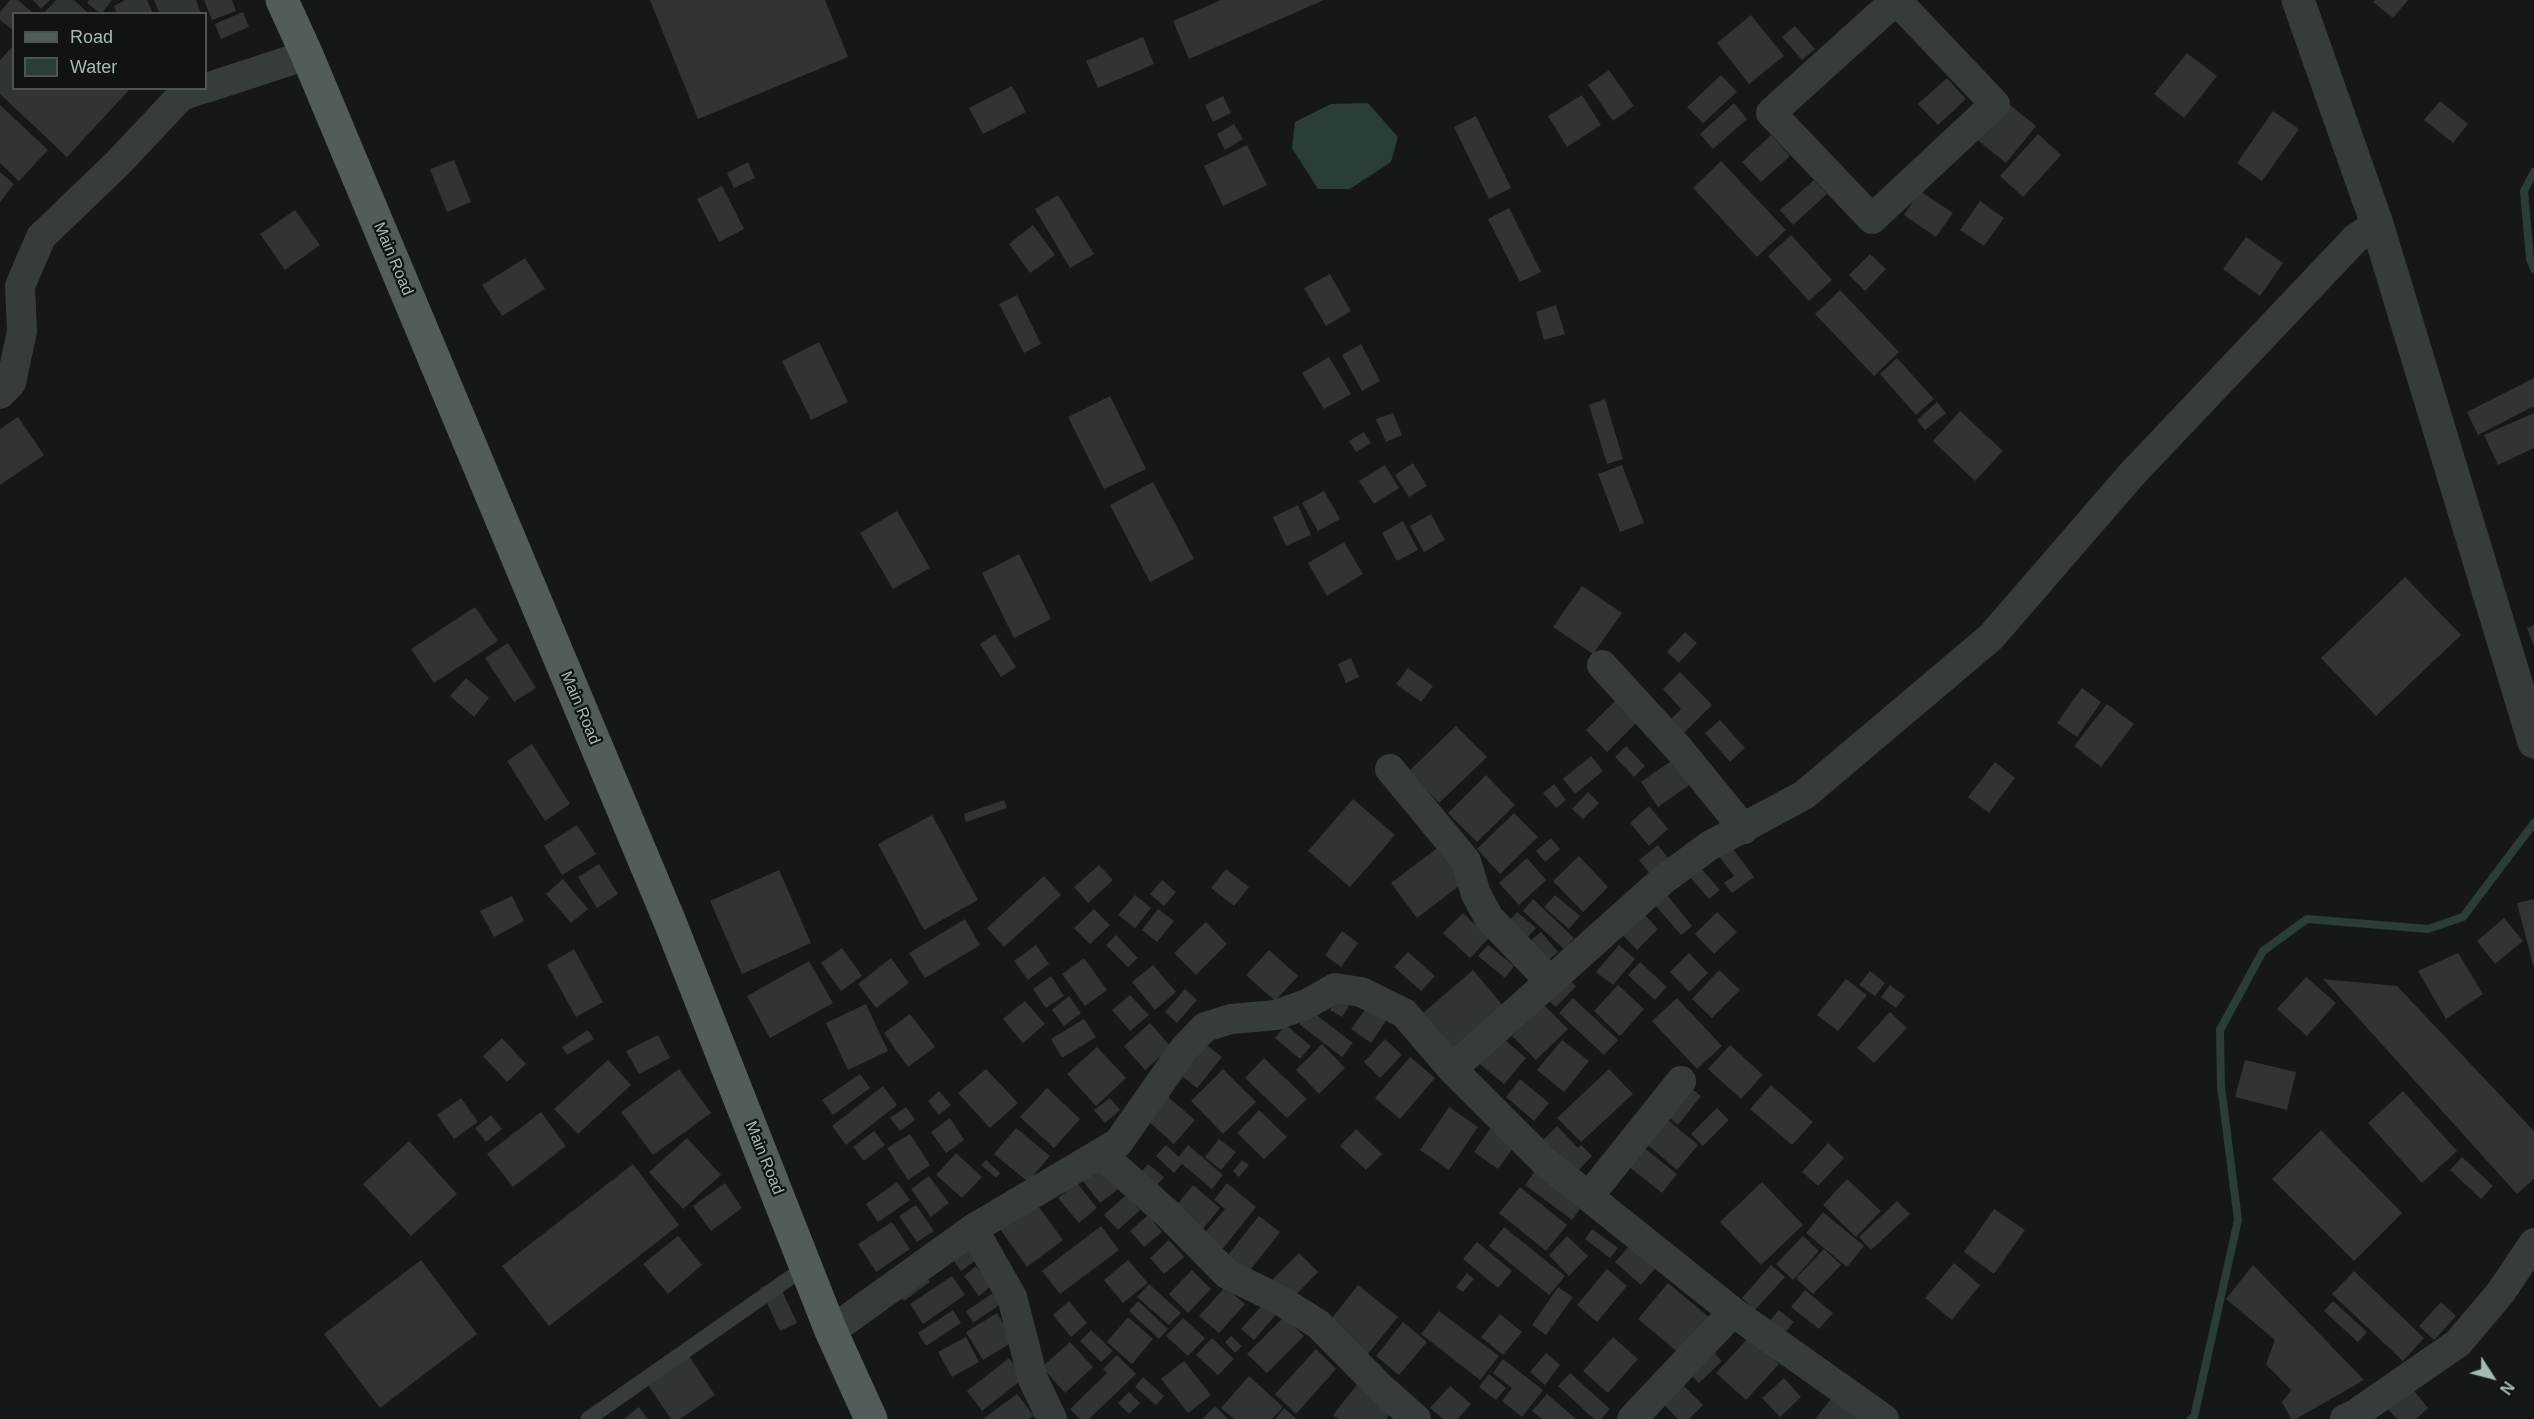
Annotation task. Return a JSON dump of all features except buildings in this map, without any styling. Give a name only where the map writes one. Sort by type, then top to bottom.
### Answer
[{"type":"main road","name":"Main Road","points":[[282,0],[670,922],[831,1331],[871,1419]]},
{"type":"street","points":[[1896,0],[1995,104],[1872,219],[1771,113],[1896,0]]},
{"type":"street","points":[[2298,0],[2377,224],[2534,742]]},
{"type":"street","points":[[207,87],[307,55]]},
{"type":"street","points":[[0,394],[11,383],[22,331],[20,286],[41,237],[181,96],[199,90]]},
{"type":"street","points":[[1452,1069],[1663,880],[1709,846],[1804,795],[1991,637],[2132,474],[2355,239],[2377,224]]},
{"type":"street","points":[[1602,666],[1679,749],[1744,829]]},
{"type":"street","points":[[1390,769],[1466,861],[1476,894],[1490,918],[1550,981]]},
{"type":"street","points":[[831,1331],[973,1229],[1118,1143],[1184,1049],[1205,1027],[1231,1019],[1276,1015],[1307,1004],[1335,988],[1361,992],[1404,1013],[1452,1069],[1544,1161],[1733,1312],[1884,1419]]},
{"type":"street","points":[[1589,1196],[1681,1081]]},
{"type":"street","points":[[1101,1154],[1168,1214],[1227,1274],[1280,1300],[1318,1324],[1381,1388],[1416,1419]]},
{"type":"street","points":[[973,1229],[1012,1297],[1033,1378],[1052,1419]]},
{"type":"street","points":[[2344,1419],[2354,1416],[2457,1343],[2501,1292],[2534,1243]]},
{"type":"street","points":[[1632,1419],[1733,1312]]},
{"type":"lane","points":[[588,1419],[807,1266]]},
{"type":"water","points":[[1368,103],[1398,137],[1391,162],[1350,189],[1318,189],[1292,148],[1295,122],[1331,104]]},
{"type":"waterway","points":[[2534,172],[2524,191],[2530,259],[2534,269]]},
{"type":"waterway","points":[[2191,1419],[2194,1417],[2238,1220],[2221,1086],[2220,1030],[2263,951],[2307,919],[2428,929],[2463,917],[2534,823]]}]
